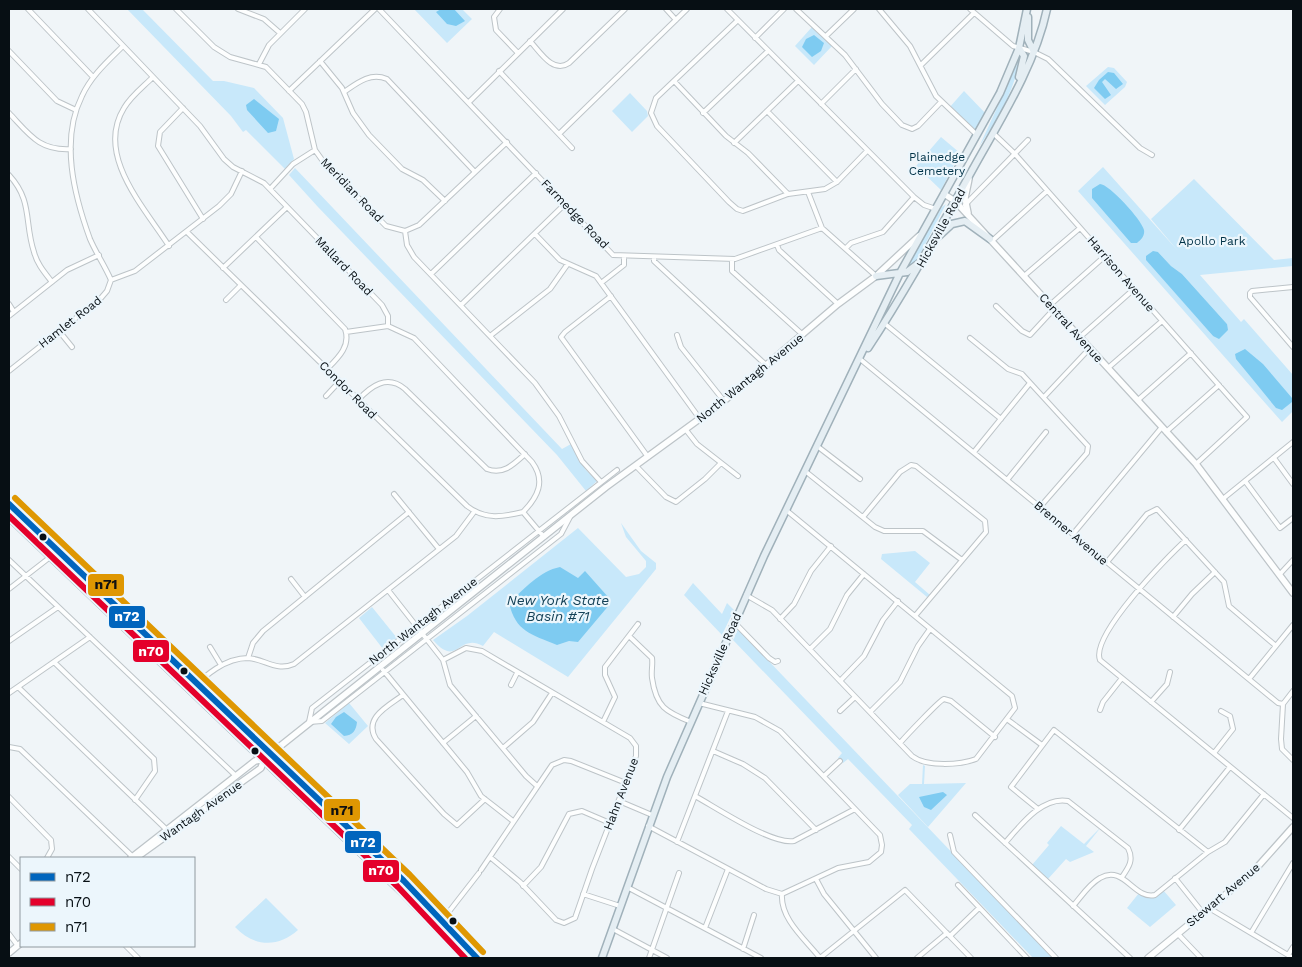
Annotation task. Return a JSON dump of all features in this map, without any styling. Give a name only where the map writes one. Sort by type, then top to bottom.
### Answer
[{"type":"main road","points":[[1014,93],[1024,56],[1018,48],[1028,9]]},
{"type":"main road","points":[[1028,9],[1028,40],[1034,52]]},
{"type":"main road","name":"Hicksville Road","points":[[860,359],[923,259],[993,133],[1034,52],[1047,9]]},
{"type":"main road","name":"Hicksville Road","points":[[602,958],[652,815],[746,595],[860,359],[891,290],[1000,94],[1018,48]]},
{"type":"main road","points":[[969,215],[965,204],[965,196],[971,173]]},
{"type":"main road","name":"Central Avenue","points":[[944,194],[955,201],[969,215],[1166,429],[1224,498]]},
{"type":"main road","points":[[930,246],[942,232],[958,222],[969,223],[991,240]]},
{"type":"main road","name":"North Wantagh Avenue","points":[[271,754],[606,487],[724,401],[838,304],[876,276],[922,232]]},
{"type":"main road","points":[[876,276],[911,270],[923,259]]},
{"type":"main road","points":[[884,275],[891,280],[891,290]]},
{"type":"main road","points":[[1224,498],[1293,593]]},
{"type":"main road","points":[[9,504],[444,921],[477,958]]},
{"type":"main road","points":[[9,518],[264,759],[437,927],[464,958]]},
{"type":"main road","points":[[76,582],[96,594],[127,623],[136,625]]},
{"type":"main road","points":[[129,632],[136,625]]},
{"type":"main road","name":"Wantagh Avenue","points":[[133,857],[255,761],[264,759],[271,754]]},
{"type":"main road","name":"Wantagh Avenue","points":[[168,831],[261,768],[264,759]]},
{"type":"main road","name":"Stewart Avenue","points":[[1148,958],[1252,873],[1293,827]]},
{"type":"main road","points":[[9,953],[20,945]]},
{"type":"street","points":[[28,9],[93,77]]},
{"type":"street","name":"Mallard Road","points":[[88,9],[207,134],[224,159],[260,180],[270,189],[382,305],[388,316],[388,326]]},
{"type":"street","name":"Meridian Road","points":[[176,9],[222,52],[259,64],[289,91],[306,112],[315,150],[325,164],[386,226],[405,231]]},
{"type":"street","points":[[238,9],[264,19],[280,33]]},
{"type":"street","points":[[259,64],[269,45],[305,9]]},
{"type":"street","points":[[289,91],[375,9]]},
{"type":"street","name":"Farmedge Road","points":[[379,9],[613,255],[732,259],[822,228]]},
{"type":"street","points":[[468,102],[563,9]]},
{"type":"street","points":[[530,41],[552,64],[559,67],[566,65],[625,9]]},
{"type":"street","points":[[666,9],[676,20]]},
{"type":"street","points":[[559,134],[687,9]]},
{"type":"street","points":[[727,9],[914,198],[924,205],[936,209]]},
{"type":"street","points":[[756,38],[784,9]]},
{"type":"street","points":[[796,9],[826,36],[856,69],[882,104],[907,128],[918,126],[941,102]]},
{"type":"street","points":[[826,36],[854,9]]},
{"type":"street","points":[[878,9],[901,33],[921,65],[933,92],[941,102],[977,135]]},
{"type":"street","points":[[970,9],[1018,48],[1048,58],[1140,148],[1152,155]]},
{"type":"street","points":[[496,10],[494,20],[496,30],[518,53]]},
{"type":"street","points":[[921,65],[974,13]]},
{"type":"street","points":[[738,20],[653,103],[652,115],[657,126],[738,210],[746,210],[788,194],[825,189],[837,182],[867,151]]},
{"type":"street","points":[[123,46],[93,77],[82,94],[76,110],[71,149],[77,195],[90,237],[111,280],[135,271],[203,219],[227,198],[242,171]]},
{"type":"street","points":[[9,51],[57,101],[76,110]]},
{"type":"street","points":[[703,112],[768,51]]},
{"type":"street","points":[[320,62],[334,76],[344,92],[353,113],[369,135],[402,169],[423,180],[445,201]]},
{"type":"street","points":[[821,104],[856,69]]},
{"type":"street","points":[[499,71],[572,148]]},
{"type":"street","points":[[344,92],[368,78],[378,76],[387,79],[475,172]]},
{"type":"street","points":[[153,77],[131,99],[121,113],[115,132],[115,149],[124,176],[169,246]]},
{"type":"street","points":[[674,81],[734,143],[748,153],[788,194]]},
{"type":"street","points":[[734,143],[798,81]]},
{"type":"street","points":[[183,108],[161,129],[158,137],[158,146],[203,219]]},
{"type":"street","points":[[767,111],[837,182]]},
{"type":"street","points":[[9,113],[39,143],[50,148],[71,149]]},
{"type":"street","name":"Harrison Avenue","points":[[993,133],[1016,154],[1248,417],[1196,464]]},
{"type":"street","points":[[965,204],[1028,140]]},
{"type":"street","points":[[506,142],[419,225],[405,231],[410,251],[535,383],[559,416],[582,461],[606,487]]},
{"type":"street","points":[[270,189],[293,164],[315,150]]},
{"type":"street","points":[[431,274],[536,173]]},
{"type":"street","points":[[9,175],[18,185],[25,200],[31,240],[37,260],[52,282]]},
{"type":"street","points":[[991,240],[1047,191]]},
{"type":"street","points":[[808,192],[822,228],[876,276]]},
{"type":"street","points":[[846,248],[851,244],[883,232],[914,198]]},
{"type":"street","points":[[461,305],[565,204]]},
{"type":"street","points":[[223,268],[287,207]]},
{"type":"street","points":[[1024,276],[1080,228]]},
{"type":"street","name":"Condor Road","points":[[187,232],[474,512]]},
{"type":"street","points":[[535,234],[567,265],[591,273],[601,283],[700,419]]},
{"type":"street","points":[[256,237],[339,322],[346,332],[345,347],[327,369]]},
{"type":"street","points":[[777,245],[838,304]]},
{"type":"street","points":[[9,316],[75,265],[99,255]]},
{"type":"street","points":[[601,283],[624,265],[624,256]]},
{"type":"street","points":[[654,256],[654,261],[767,365]]},
{"type":"street","points":[[996,306],[1022,331],[1030,335],[1052,307],[1105,256]]},
{"type":"street","points":[[732,259],[732,271],[803,335]]},
{"type":"street","points":[[490,336],[550,289],[567,265]]},
{"type":"street","name":"Hamlet Road","points":[[9,371],[101,298],[107,291],[111,280]]},
{"type":"street","points":[[226,300],[241,285]]},
{"type":"street","points":[[1293,287],[1252,290],[1250,293],[1250,297],[1293,348]]},
{"type":"street","points":[[1080,336],[1134,289]]},
{"type":"street","points":[[611,296],[565,332],[561,338],[648,457]]},
{"type":"street","points":[[9,304],[14,312]]},
{"type":"street","points":[[1108,368],[1162,321]]},
{"type":"street","points":[[884,323],[1001,419]]},
{"type":"street","points":[[190,690],[221,665],[248,658],[276,667],[294,664],[461,532],[474,512],[497,517],[523,512],[536,498],[540,482],[536,467],[414,338],[388,326],[346,332]]},
{"type":"street","points":[[59,331],[72,347]]},
{"type":"street","points":[[677,335],[681,347],[724,401]]},
{"type":"street","points":[[970,338],[1001,364],[1022,374],[1088,446],[1089,450],[1040,507]]},
{"type":"street","points":[[1044,397],[1090,348]]},
{"type":"street","points":[[1138,400],[1191,353]]},
{"type":"street","name":"Brenner Avenue","points":[[860,359],[1278,703],[1283,704]]},
{"type":"street","points":[[358,400],[376,384],[385,381],[397,383],[486,469],[496,472],[504,470],[525,454]]},
{"type":"street","points":[[326,396],[339,382]]},
{"type":"street","points":[[974,452],[1030,383]]},
{"type":"street","points":[[1073,534],[1166,429],[1219,385]]},
{"type":"street","points":[[686,430],[697,444],[738,476]]},
{"type":"street","points":[[1007,480],[1046,432]]},
{"type":"street","points":[[1224,498],[1293,442]]},
{"type":"street","points":[[817,446],[860,479]]},
{"type":"street","points":[[1274,458],[1293,484]]},
{"type":"street","points":[[636,466],[666,497],[676,502],[705,479],[721,463]]},
{"type":"street","points":[[863,517],[904,468],[916,466],[982,517],[986,529],[915,616]]},
{"type":"street","name":"North Wantagh Avenue","points":[[571,515],[560,534],[322,721],[309,722],[312,708],[617,470]]},
{"type":"street","points":[[805,471],[875,527],[884,531],[923,531],[962,560]]},
{"type":"street","points":[[1245,481],[1280,528],[1293,518]]},
{"type":"street","points":[[394,494],[440,549]]},
{"type":"street","points":[[1107,562],[1147,514],[1156,509],[1226,585],[1229,606],[1276,646]]},
{"type":"street","points":[[746,595],[766,605],[780,618],[912,756],[921,762],[964,762],[980,756],[1015,708],[1012,696],[786,510]]},
{"type":"street","points":[[248,658],[257,638],[409,512]]},
{"type":"street","points":[[523,512],[544,537]]},
{"type":"street","points":[[1186,540],[1164,559],[1112,624],[1099,649],[1100,660],[1293,818]]},
{"type":"street","points":[[780,618],[794,604],[811,571],[831,546]]},
{"type":"street","points":[[9,589],[58,551]]},
{"type":"street","points":[[9,560],[236,776]]},
{"type":"street","points":[[1280,574],[1293,560]]},
{"type":"street","points":[[1173,617],[1192,594],[1215,572]]},
{"type":"street","points":[[810,650],[830,630],[847,595],[864,574]]},
{"type":"street","points":[[291,579],[305,597]]},
{"type":"street","points":[[388,590],[443,660],[448,681],[502,748],[537,786]]},
{"type":"street","points":[[840,680],[864,656],[883,620],[898,601]]},
{"type":"street","points":[[9,641],[58,607]]},
{"type":"street","points":[[734,622],[769,658],[774,662],[778,661]]},
{"type":"street","points":[[603,722],[615,697],[605,675],[605,667],[638,624]]},
{"type":"street","points":[[1249,679],[1293,625]]},
{"type":"street","points":[[870,712],[900,682],[918,646],[930,628]]},
{"type":"street","points":[[629,636],[652,658],[652,678],[661,706],[668,712],[691,722]]},
{"type":"street","points":[[9,693],[90,637]]},
{"type":"street","points":[[210,647],[221,665]]},
{"type":"street","name":"Hahn Avenue","points":[[443,660],[460,650],[475,648],[630,738],[636,746],[636,756],[575,918],[564,923],[556,920],[490,856]]},
{"type":"street","points":[[54,662],[154,758],[155,771],[135,800]]},
{"type":"street","points":[[380,666],[443,743],[485,799],[513,821]]},
{"type":"street","points":[[1151,702],[1167,684],[1170,672]]},
{"type":"street","points":[[511,685],[517,673]]},
{"type":"street","points":[[1100,710],[1104,699],[1122,678]]},
{"type":"street","points":[[18,687],[168,831]]},
{"type":"street","points":[[1293,691],[1283,704],[1281,746],[1293,759]]},
{"type":"street","points":[[502,748],[533,722],[552,693]]},
{"type":"street","points":[[403,695],[374,718],[372,728],[376,740],[444,814],[457,825],[485,799]]},
{"type":"street","points":[[840,711],[855,697]]},
{"type":"street","points":[[900,743],[930,713],[938,702],[944,699],[951,701],[995,737]]},
{"type":"street","points":[[648,826],[766,889],[782,894],[838,868],[869,862],[882,849],[880,835],[784,735],[762,720],[699,703]]},
{"type":"street","points":[[678,842],[728,711]]},
{"type":"street","points":[[1214,753],[1233,729],[1230,716],[1221,711]]},
{"type":"street","points":[[443,743],[476,716]]},
{"type":"street","points":[[1008,720],[1042,745]]},
{"type":"street","points":[[1038,809],[1011,788],[1054,730],[1208,852]]},
{"type":"street","points":[[9,747],[20,749],[131,857]]},
{"type":"street","points":[[713,751],[743,764],[765,778],[816,830]]},
{"type":"street","points":[[437,927],[444,921],[480,871],[552,765],[564,760],[575,762],[626,783]]},
{"type":"street","points":[[824,776],[840,761]]},
{"type":"street","points":[[1179,830],[1230,767]]},
{"type":"street","points":[[1073,906],[1100,878],[1112,875],[1122,876],[1142,894],[1155,895],[1208,852],[1225,842],[1264,794]]},
{"type":"street","points":[[695,796],[780,841],[794,841],[855,809]]},
{"type":"street","points":[[9,798],[51,840],[52,849],[48,857]]},
{"type":"street","points":[[618,801],[652,815]]},
{"type":"street","points":[[1004,843],[1038,809],[1057,801],[1068,801],[1125,845],[1131,860],[1130,866],[1122,876]]},
{"type":"street","points":[[523,886],[541,867],[568,815],[573,812],[582,811],[610,823]]},
{"type":"street","points":[[975,815],[1130,958]]},
{"type":"street","points":[[1287,834],[1293,838]]},
{"type":"street","points":[[950,835],[954,852],[1056,958]]},
{"type":"street","points":[[9,857],[20,868]]},
{"type":"street","points":[[1251,933],[1293,863]]},
{"type":"street","points":[[705,928],[728,869]]},
{"type":"street","points":[[649,958],[679,873]]},
{"type":"street","points":[[1175,878],[1203,913]]},
{"type":"street","points":[[816,879],[824,894],[876,958]]},
{"type":"street","points":[[958,885],[1027,958]]},
{"type":"street","points":[[627,886],[760,958]]},
{"type":"street","points":[[782,894],[781,903],[785,914],[820,958],[905,890],[971,958]]},
{"type":"street","points":[[583,894],[620,906]]},
{"type":"street","points":[[920,957],[979,908]]},
{"type":"street","points":[[1210,908],[1293,958]]},
{"type":"street","points":[[743,949],[754,915]]},
{"type":"street","points":[[613,929],[667,958]]},
{"type":"street","points":[[9,934],[20,945]]},
{"type":"street","points":[[1178,934],[1202,958]]},
{"type":"street","points":[[127,947],[138,958]]},
{"type":"street","points":[[1288,955],[1293,947]]},
{"type":"green space","points":[[127,9],[142,9],[213,81],[224,81],[254,88],[283,118],[294,159],[285,169],[246,130],[243,132],[231,116]]},
{"type":"green space","points":[[414,9],[462,9],[472,19],[447,43]]},
{"type":"green space","points":[[812,27],[832,46],[814,65],[795,46]]},
{"type":"green space","points":[[1020,58],[1010,93],[979,147]]},
{"type":"green space","points":[[1108,67],[1114,68],[1127,82],[1125,87],[1105,105],[1086,86]]},
{"type":"green space","points":[[964,91],[987,115],[977,133],[949,108]]},
{"type":"green space","points":[[630,93],[647,111],[648,116],[632,132],[612,111]]},
{"type":"green space","name":"Plainedge Cemetery","points":[[941,137],[960,153],[941,190],[916,166]]},
{"type":"green space","name":"Apollo Park","points":[[1103,167],[1178,251],[1151,219],[1194,179],[1274,260],[1293,258],[1293,266],[1200,275],[1241,322],[1244,319],[1293,375],[1293,411],[1282,422],[1078,191]],"holes":[[[1158,252],[1171,266],[1182,274],[1227,324],[1213,336],[1147,260]]]},
{"type":"green space","points":[[295,168],[562,449],[571,444],[585,469],[597,481],[586,491],[557,455],[289,175]]},
{"type":"green space","points":[[946,204],[916,262],[906,268],[942,207]]},
{"type":"green space","points":[[621,523],[641,551],[656,563],[656,569],[568,677],[494,632],[483,646],[468,643],[453,651],[441,648],[433,640],[467,616],[578,528],[626,577],[639,574],[646,567],[646,561],[626,537]]},
{"type":"green space","points":[[915,551],[930,563],[915,582],[930,595],[927,597],[881,559],[882,554]]},
{"type":"green space","points":[[693,583],[722,614],[727,603],[734,610],[722,635],[684,595]]},
{"type":"green space","points":[[372,607],[397,638],[383,649],[359,618]]},
{"type":"green space","points":[[738,629],[1053,958],[1033,958],[909,829],[912,825],[848,759],[843,763],[838,758],[842,753],[733,640]]},
{"type":"green space","points":[[349,703],[368,726],[349,744],[325,723]]},
{"type":"green space","points":[[923,765],[925,766],[924,784],[966,783],[928,827],[898,795],[910,784],[922,784]]},
{"type":"green space","points":[[1061,826],[1084,844],[1101,827],[1086,846],[1094,852],[1070,862],[1066,859],[1048,879],[1032,865],[1049,845],[1047,843]]},
{"type":"green space","points":[[1163,890],[1176,905],[1150,927],[1127,908],[1139,893],[1151,897]]},
{"type":"green space","points":[[266,898],[298,930],[282,940],[266,943],[242,934],[235,927]]},
{"type":"water","points":[[441,9],[454,9],[465,21],[456,26],[447,24],[436,12]]},
{"type":"water","points":[[814,35],[824,43],[821,51],[812,57],[802,47],[806,39]]},
{"type":"water","points":[[1108,72],[1114,73],[1123,84],[1116,89],[1105,79],[1102,82],[1111,95],[1105,99],[1094,88],[1099,80]]},
{"type":"water","points":[[254,99],[279,119],[276,131],[268,133],[247,110],[246,105]]},
{"type":"water","points":[[1100,184],[1117,196],[1132,211],[1142,225],[1144,234],[1137,243],[1131,243],[1092,198],[1092,189]]},
{"type":"water","points":[[1153,251],[1158,252],[1171,266],[1182,274],[1227,324],[1228,330],[1219,339],[1213,336],[1146,260],[1146,256]]},
{"type":"water","points":[[1245,349],[1263,364],[1292,398],[1292,402],[1282,410],[1276,408],[1236,359],[1235,354]]},
{"type":"water","name":"New York State Basin #71","points":[[560,567],[578,578],[585,571],[609,598],[610,604],[578,642],[569,641],[557,645],[532,635],[520,626],[512,613],[509,603],[539,576]]},
{"type":"water","points":[[344,712],[357,722],[353,732],[350,735],[344,736],[331,724],[336,717]]},
{"type":"water","points":[[943,792],[947,795],[931,810],[924,807],[919,797]]},
{"type":"transit line","name":"n71","points":[[15,498],[410,875],[483,952]]},
{"type":"transit line","name":"n72","points":[[9,504],[404,881],[477,958]]},
{"type":"transit line","name":"n70","points":[[9,516],[398,887],[465,958]]}]
